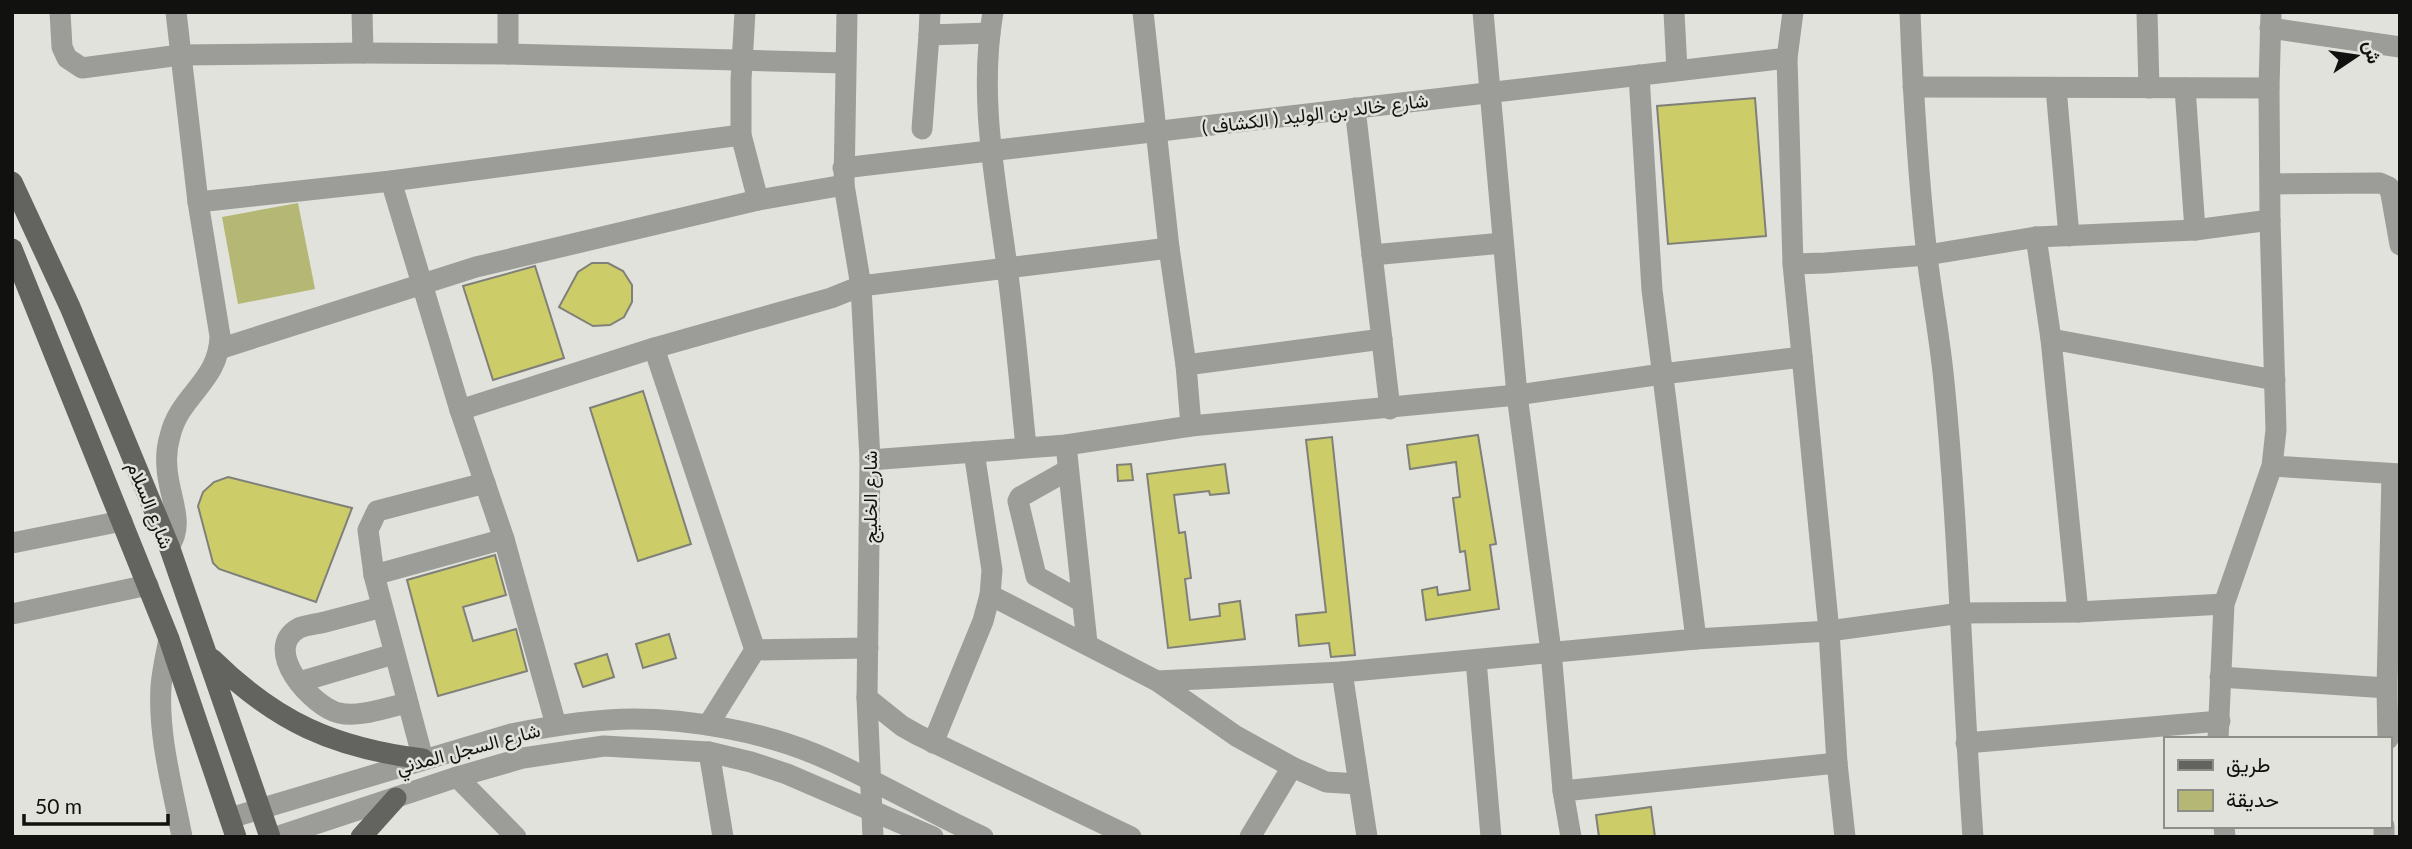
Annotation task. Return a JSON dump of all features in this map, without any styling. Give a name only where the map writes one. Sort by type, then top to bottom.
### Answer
[{"type":"main road","name":"شارع السلام","points":[[12,182],[64,295],[169,546],[273,837]]},
{"type":"main road","name":"شارع السلام","points":[[12,248],[169,639],[233,827]]},
{"type":"main road","points":[[207,655],[247,692],[305,729],[369,751],[423,759]]},
{"type":"main road","points":[[361,837],[396,798]]},
{"type":"street","points":[[60,12],[62,47],[67,58],[82,68],[180,55],[363,53],[845,63]]},
{"type":"street","points":[[169,546],[177,526],[167,468],[170,435],[179,413],[213,368],[220,336],[198,202],[176,12]]},
{"type":"street","points":[[362,12],[363,53]]},
{"type":"street","points":[[508,12],[508,54]]},
{"type":"street","points":[[745,12],[741,135],[758,200]]},
{"type":"street","name":"شارع الخليج","points":[[847,12],[844,177],[861,286],[870,460],[867,698],[873,837]]},
{"type":"street","points":[[922,129],[930,12]]},
{"type":"street","points":[[1143,12],[1191,426]]},
{"type":"street","points":[[1483,12],[1517,396],[1551,651],[1563,790],[1571,837]]},
{"type":"street","points":[[1674,12],[1676,71]]},
{"type":"street","points":[[1793,12],[1787,58],[1793,264],[1829,631],[1837,763],[1845,837]]},
{"type":"street","points":[[1910,12],[1913,87],[1927,254],[1944,381],[1961,612],[1973,837]]},
{"type":"street","points":[[2147,12],[2149,88]]},
{"type":"street","points":[[1966,743],[2219,730],[2224,604],[2272,466],[2276,430],[2270,220],[2271,20],[2400,47]]},
{"type":"street","points":[[929,34],[991,23],[987,113],[990,151],[1007,267],[1026,447]]},
{"type":"street","name":"شارع خالد بن الوليد ( الكشاف )","points":[[219,349],[476,267],[844,177],[990,151],[1787,58]]},
{"type":"street","points":[[1639,75],[1652,290],[1696,639]]},
{"type":"street","points":[[1913,87],[2269,88]]},
{"type":"street","points":[[2056,88],[2069,236]]},
{"type":"street","points":[[2185,88],[2195,230]]},
{"type":"street","points":[[1355,108],[1390,409]]},
{"type":"street","points":[[198,202],[391,181],[741,135]]},
{"type":"street","points":[[391,181],[460,410],[504,539],[556,725]]},
{"type":"street","points":[[2271,184],[2381,183],[2389,187],[2400,245]]},
{"type":"street","points":[[1793,264],[1927,254],[2036,237],[2195,230],[2270,220]]},
{"type":"street","points":[[2036,237],[2051,339],[2078,611]]},
{"type":"street","points":[[1372,255],[1503,243]]},
{"type":"street","points":[[460,410],[654,348],[831,298],[861,286],[1169,248]]},
{"type":"street","points":[[1186,365],[1382,339]]},
{"type":"street","points":[[2051,339],[2274,380]]},
{"type":"street","points":[[654,348],[755,650]]},
{"type":"street","points":[[870,460],[1066,445],[1191,426],[1517,396],[1662,374],[1802,357]]},
{"type":"street","points":[[1066,445],[1087,643]]},
{"type":"street","points":[[933,743],[983,621],[990,595],[992,570],[974,452]]},
{"type":"street","points":[[2272,466],[2396,474],[2386,688],[2388,737]]},
{"type":"street","points":[[1068,470],[1020,497],[1018,501],[1036,576],[1081,601]]},
{"type":"street","points":[[423,759],[374,575],[368,530],[377,511],[485,483]]},
{"type":"street","points":[[12,543],[122,521]]},
{"type":"street","points":[[374,575],[504,539]]},
{"type":"street","points":[[12,614],[148,585]]},
{"type":"street","points":[[990,595],[1157,681],[1237,736],[1293,767],[1326,782],[1358,784]]},
{"type":"street","points":[[1157,681],[1342,672],[1551,651],[1829,631],[1961,612],[2078,611],[2224,604]]},
{"type":"street","points":[[382,607],[299,628],[292,634],[286,652],[286,663],[319,703],[336,712],[351,715],[408,703]]},
{"type":"street","points":[[169,639],[161,687],[162,713],[165,746],[183,837]]},
{"type":"street","points":[[755,650],[868,648]]},
{"type":"street","points":[[708,725],[755,650]]},
{"type":"street","points":[[299,682],[394,654]]},
{"type":"street","points":[[1476,660],[1491,837]]},
{"type":"street","points":[[1342,672],[1367,837]]},
{"type":"street","points":[[2220,677],[2386,688]]},
{"type":"street","points":[[867,698],[902,726],[933,743],[1131,837]]},
{"type":"street","name":"شارع السجل المدني","points":[[233,827],[262,809],[511,734],[556,725],[633,719],[708,725],[766,738],[814,753],[983,837]]},
{"type":"street","name":"شارع السجل المدني","points":[[273,837],[523,758],[604,746],[709,752],[788,774],[933,837]]},
{"type":"street","points":[[709,752],[723,837]]},
{"type":"street","points":[[1563,790],[1837,763]]},
{"type":"street","points":[[1250,837],[1293,767]]},
{"type":"street","points":[[457,777],[516,837]]},
{"type":"green space","points":[[298,203],[315,289],[238,304],[222,217]]},
{"type":"building","points":[[1755,98],[1766,236],[1668,244],[1657,106]]},
{"type":"building","points":[[592,263],[608,263],[623,271],[632,285],[632,302],[624,317],[610,325],[593,326],[559,307],[578,272]]},
{"type":"building","points":[[535,266],[564,358],[493,380],[463,286]]},
{"type":"building","points":[[643,391],[691,544],[638,561],[590,408]]},
{"type":"building","points":[[1478,435],[1496,544],[1490,545],[1499,609],[1426,620],[1422,590],[1437,587],[1438,595],[1470,590],[1465,551],[1460,552],[1453,498],[1460,497],[1456,462],[1410,469],[1407,445]]},
{"type":"building","points":[[1332,437],[1355,655],[1331,657],[1329,643],[1299,646],[1296,615],[1326,612],[1306,440]]},
{"type":"building","points":[[1131,464],[1133,480],[1118,481],[1117,465]]},
{"type":"building","points":[[1225,464],[1229,493],[1210,495],[1209,491],[1174,495],[1179,533],[1185,532],[1191,578],[1185,579],[1190,620],[1220,616],[1219,604],[1240,601],[1245,639],[1168,648],[1147,474]]},
{"type":"building","points":[[228,477],[352,508],[316,602],[219,569],[213,563],[198,506],[203,492],[214,482]]},
{"type":"building","points":[[495,555],[506,595],[463,607],[473,641],[516,629],[527,671],[438,696],[407,580]]},
{"type":"building","points":[[669,634],[676,658],[643,668],[636,644]]},
{"type":"building","points":[[607,654],[614,677],[583,687],[575,664]]},
{"type":"building","points":[[1651,807],[1655,837],[1599,837],[1596,815]]}]
